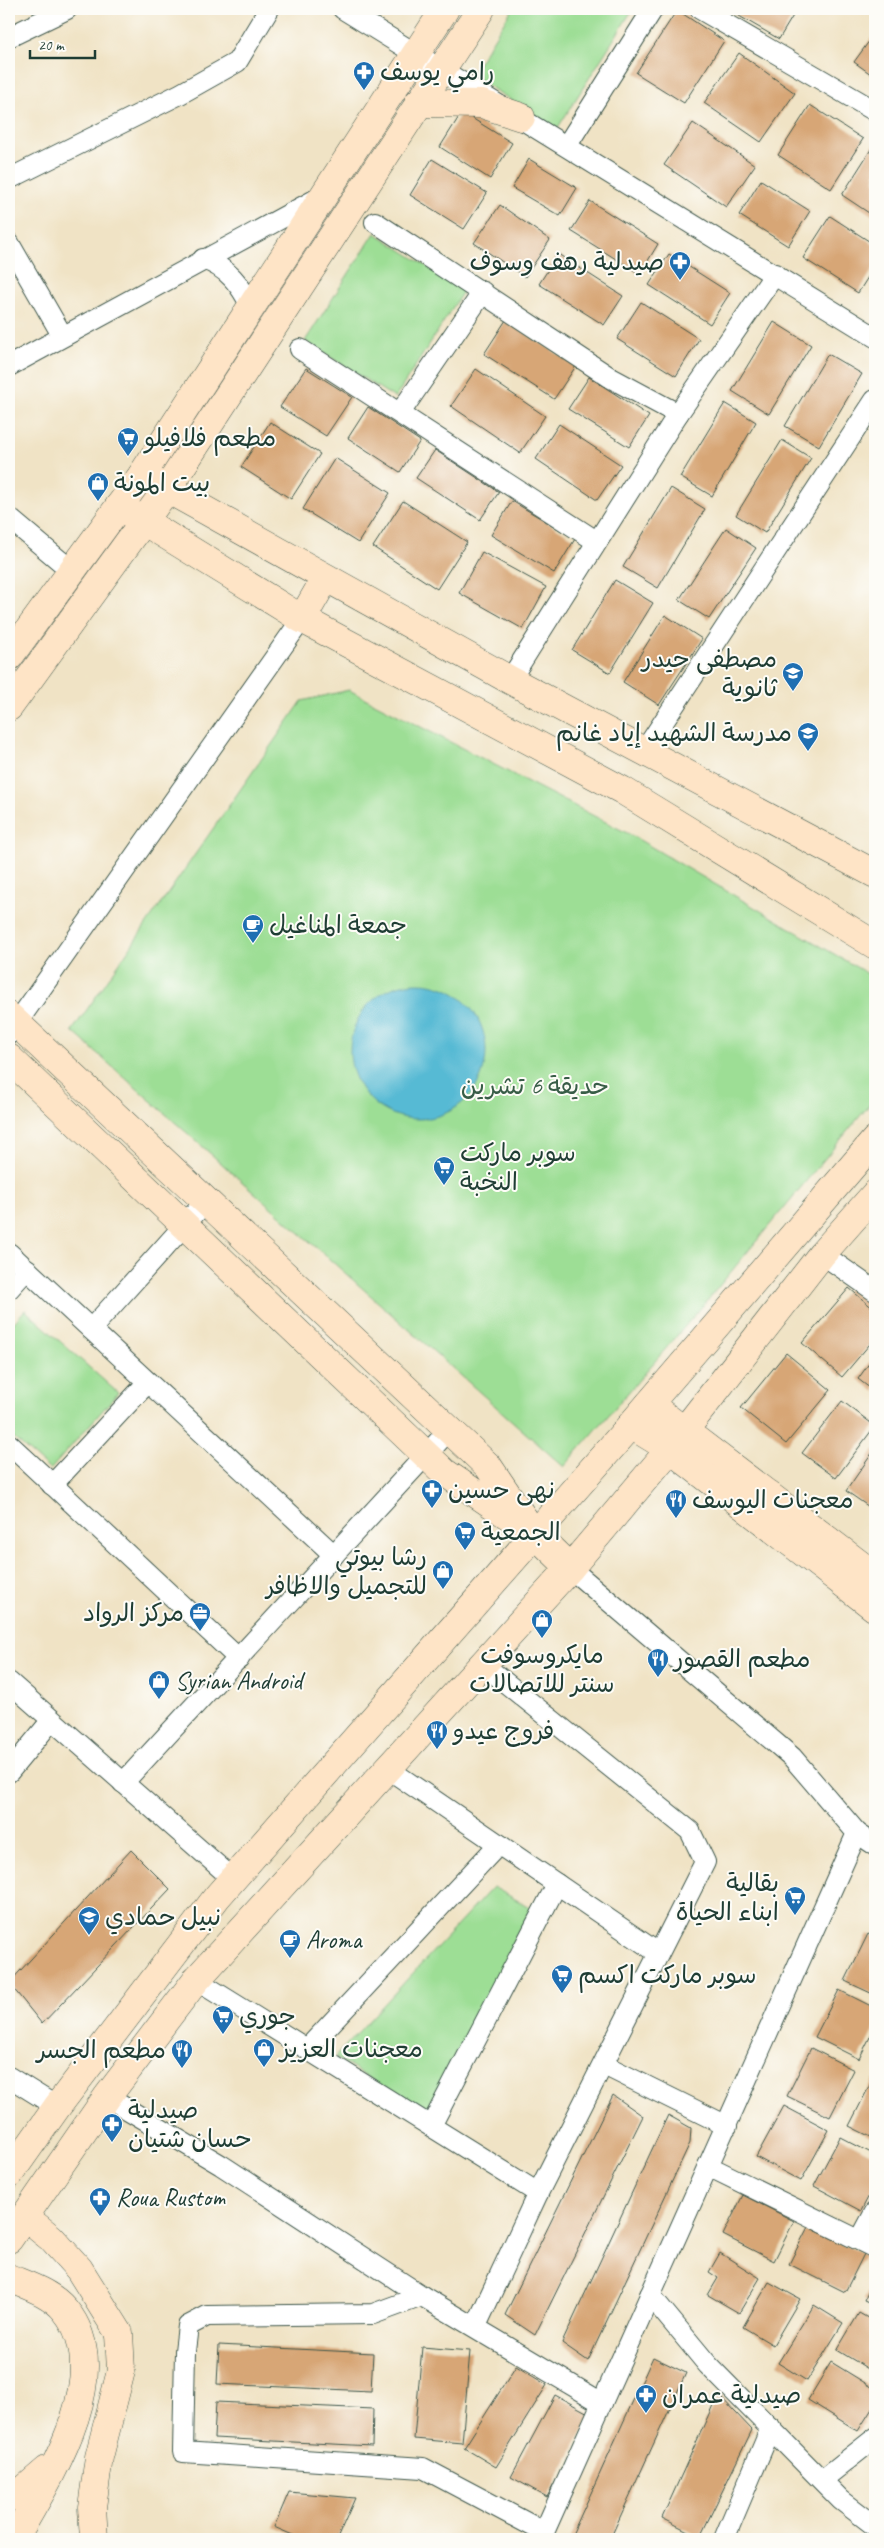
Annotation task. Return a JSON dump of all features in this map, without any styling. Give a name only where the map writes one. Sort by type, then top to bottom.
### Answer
[{"type":"main road","points":[[9,657],[142,475],[445,9]]},
{"type":"main road","points":[[9,707],[167,489],[481,9]]},
{"type":"main road","points":[[418,103],[482,104],[521,117]]},
{"type":"main road","points":[[142,475],[325,579],[643,753],[873,869]]},
{"type":"main road","points":[[119,506],[302,620],[622,790],[875,945]]},
{"type":"main road","points":[[302,620],[325,579]]},
{"type":"main road","points":[[622,790],[643,753]]},
{"type":"main road","points":[[11,1024],[206,1201],[488,1466],[534,1533]]},
{"type":"main road","points":[[9,1058],[426,1456],[444,1472],[534,1533],[570,1568]]},
{"type":"main road","points":[[9,2175],[57,2107],[233,1879],[534,1533],[631,1425],[875,1140]]},
{"type":"main road","points":[[9,2239],[107,2097],[196,1980],[481,1663],[570,1568],[677,1440],[822,1254],[875,1194]]},
{"type":"main road","points":[[649,1404],[677,1440],[875,1608]]},
{"type":"main road","points":[[631,1425],[677,1440],[875,1576]]},
{"type":"main road","points":[[25,2217],[51,2238],[79,2269],[119,2333],[120,2372],[100,2457],[92,2507],[94,2539]]},
{"type":"main road","points":[[9,2278],[38,2290],[65,2310],[79,2334],[84,2364],[81,2395],[59,2459],[14,2539]]},
{"type":"main road","points":[[9,2498],[26,2488],[59,2459]]},
{"type":"street","points":[[9,37],[67,9]]},
{"type":"street","points":[[9,179],[180,94],[237,62],[269,9]]},
{"type":"street","points":[[343,9],[567,145],[875,337]]},
{"type":"street","points":[[567,145],[654,9]]},
{"type":"street","points":[[700,9],[875,111]]},
{"type":"street","points":[[9,366],[62,335],[326,194]]},
{"type":"street","points":[[375,222],[611,378],[678,414]]},
{"type":"street","points":[[9,243],[62,335]]},
{"type":"street","points":[[203,259],[223,268],[232,275],[252,308]]},
{"type":"street","points":[[510,680],[596,540],[678,414],[775,274]]},
{"type":"street","points":[[400,413],[483,292]]},
{"type":"street","points":[[300,349],[596,540]]},
{"type":"street","points":[[643,753],[875,400]]},
{"type":"street","points":[[9,518],[72,571]]},
{"type":"street","points":[[11,1024],[302,620]]},
{"type":"street","points":[[91,1329],[206,1201]]},
{"type":"street","points":[[9,1253],[334,1555]]},
{"type":"street","points":[[822,1254],[875,1291]]},
{"type":"street","points":[[9,1289],[27,1269]]},
{"type":"street","points":[[52,1485],[148,1382]]},
{"type":"street","points":[[123,1784],[449,1430]]},
{"type":"street","points":[[9,1444],[239,1659]]},
{"type":"street","points":[[570,1568],[792,1757],[857,1833],[875,1845]]},
{"type":"street","points":[[476,2326],[538,2193],[604,2065],[658,1953],[706,1862],[690,1832],[481,1663]]},
{"type":"street","points":[[9,1682],[51,1721],[233,1879]]},
{"type":"street","points":[[9,1772],[51,1721]]},
{"type":"street","points":[[387,1768],[658,1953]]},
{"type":"street","points":[[422,2296],[373,2314],[207,2316],[188,2326],[185,2351],[183,2452],[423,2468],[543,2535],[857,1833]]},
{"type":"street","points":[[307,2049],[499,1844]]},
{"type":"street","points":[[431,2126],[557,1884]]},
{"type":"street","points":[[196,1980],[538,2193]]},
{"type":"street","points":[[604,2065],[727,2126]]},
{"type":"street","points":[[9,2076],[57,2107]]},
{"type":"street","points":[[107,2097],[221,2165],[422,2296],[476,2326],[602,2403]]},
{"type":"street","points":[[708,2166],[868,2244],[875,2212]]},
{"type":"street","points":[[650,2295],[708,2365],[841,2500],[875,2526]]},
{"type":"street","points":[[724,2539],[771,2428]]},
{"type":"street","points":[[822,2480],[875,2438]]},
{"type":"green space","points":[[512,9],[633,9],[557,129],[471,75]]},
{"type":"green space","points":[[375,233],[464,290],[395,398],[305,341]]},
{"type":"green space","name":"حديقة 6 تشرين","points":[[349,690],[631,835],[875,978],[875,1098],[706,1302],[564,1467],[72,1031],[302,701]]},
{"type":"green space","points":[[25,1310],[118,1393],[50,1470],[9,1434],[9,1328]]},
{"type":"green space","points":[[493,1887],[535,1910],[427,2115],[335,2057]]},
{"type":"water","points":[[418,983],[444,988],[456,994],[466,1003],[475,1013],[481,1025],[486,1051],[481,1077],[475,1089],[466,1099],[456,1108],[444,1114],[418,1119],[392,1114],[380,1108],[370,1099],[361,1089],[355,1077],[350,1051],[355,1025],[361,1013],[370,1003],[380,994],[392,988]]},
{"type":"building","points":[[727,9],[797,9],[779,39]]},
{"type":"building","points":[[677,10],[724,41],[684,103],[636,73]]},
{"type":"building","points":[[875,33],[875,77],[854,62]]},
{"type":"building","points":[[739,53],[795,93],[761,142],[704,103]]},
{"type":"building","points":[[810,105],[863,139],[831,189],[778,155]]},
{"type":"building","points":[[462,112],[512,143],[490,179],[440,147]]},
{"type":"building","points":[[693,123],[755,165],[726,207],[664,165]]},
{"type":"building","points":[[875,143],[875,217],[842,195]]},
{"type":"building","points":[[432,159],[487,193],[464,229],[410,195]]},
{"type":"building","points":[[529,159],[577,188],[560,216],[512,188]]},
{"type":"building","points":[[761,180],[810,211],[788,246],[739,215]]},
{"type":"building","points":[[590,201],[658,244],[640,274],[571,231]]},
{"type":"building","points":[[500,205],[550,240],[525,277],[474,243]]},
{"type":"building","points":[[830,216],[875,245],[875,266],[858,293],[803,258]]},
{"type":"building","points":[[558,254],[623,296],[604,325],[539,284]]},
{"type":"building","points":[[669,254],[730,293],[710,324],[649,285]]},
{"type":"building","points":[[641,302],[699,339],[676,376],[617,339]]},
{"type":"building","points":[[506,320],[576,366],[554,399],[484,354]]},
{"type":"building","points":[[774,322],[811,345],[769,414],[732,391]]},
{"type":"building","points":[[828,354],[862,374],[819,446],[785,426]]},
{"type":"building","points":[[306,368],[352,397],[326,436],[280,407]]},
{"type":"building","points":[[476,369],[545,416],[520,453],[451,406]]},
{"type":"building","points":[[589,377],[649,416],[629,447],[568,409]]},
{"type":"building","points":[[725,403],[756,422],[712,496],[680,477]]},
{"type":"building","points":[[368,407],[420,441],[400,472],[348,438]]},
{"type":"building","points":[[270,422],[320,454],[291,499],[241,467]]},
{"type":"building","points":[[559,424],[621,465],[597,500],[536,459]]},
{"type":"building","points":[[782,440],[811,458],[765,533],[736,515]]},
{"type":"building","points":[[435,450],[499,492],[480,520],[416,478]]},
{"type":"building","points":[[335,458],[390,493],[358,543],[303,509]]},
{"type":"building","points":[[671,488],[705,509],[658,588],[623,567]]},
{"type":"building","points":[[403,501],[467,542],[437,589],[373,547]]},
{"type":"building","points":[[512,501],[575,539],[554,573],[491,535]]},
{"type":"building","points":[[726,528],[756,548],[709,619],[679,600]]},
{"type":"building","points":[[482,552],[546,587],[523,629],[459,593]]},
{"type":"building","points":[[615,580],[653,603],[610,673],[572,650]]},
{"type":"building","points":[[665,615],[702,639],[659,705],[623,682]]},
{"type":"building","points":[[849,1288],[875,1310],[875,1338],[842,1377],[802,1343]]},
{"type":"building","points":[[786,1353],[831,1390],[786,1444],[741,1408]]},
{"type":"building","points":[[875,1355],[875,1392],[858,1379]]},
{"type":"building","points":[[842,1401],[875,1426],[836,1478],[802,1453]]},
{"type":"building","points":[[875,1449],[875,1511],[846,1491]]},
{"type":"building","name":"نبيل حمادي","points":[[131,1850],[170,1889],[42,2024],[9,1983]]},
{"type":"building","points":[[868,1934],[875,1937],[875,1995],[845,1981]]},
{"type":"building","points":[[839,1990],[875,2008],[875,2027],[859,2059],[815,2037]]},
{"type":"building","points":[[811,2048],[854,2070],[830,2117],[787,2096]]},
{"type":"building","points":[[873,2079],[875,2080],[875,2139],[849,2126]]},
{"type":"building","points":[[613,2095],[643,2116],[535,2335],[505,2315]]},
{"type":"building","points":[[784,2106],[829,2130],[801,2181],[756,2157]]},
{"type":"building","points":[[668,2115],[691,2128],[690,2143],[588,2361],[562,2343]]},
{"type":"building","points":[[840,2137],[875,2155],[875,2184],[861,2211],[814,2186]]},
{"type":"building","points":[[743,2195],[794,2221],[774,2261],[723,2235]]},
{"type":"building","points":[[808,2227],[864,2254],[845,2292],[789,2264]]},
{"type":"building","points":[[720,2253],[760,2278],[739,2313],[708,2295],[718,2278],[709,2272]]},
{"type":"building","points":[[875,2277],[875,2305],[864,2300]]},
{"type":"building","points":[[769,2282],[800,2299],[773,2345],[743,2327]]},
{"type":"building","points":[[814,2305],[843,2323],[807,2381],[778,2363]]},
{"type":"building","points":[[859,2313],[875,2322],[875,2373],[837,2350]]},
{"type":"building","points":[[219,2345],[373,2353],[371,2391],[217,2384]]},
{"type":"building","points":[[422,2347],[470,2351],[462,2443],[414,2439]]},
{"type":"building","points":[[653,2357],[686,2373],[610,2539],[570,2539]]},
{"type":"building","points":[[831,2362],[875,2389],[875,2404],[858,2431],[808,2400]]},
{"type":"building","points":[[516,2366],[547,2385],[496,2467],[464,2448]]},
{"type":"building","points":[[718,2394],[752,2430],[700,2537],[662,2518]]},
{"type":"building","points":[[555,2395],[592,2415],[547,2497],[511,2477]]},
{"type":"building","points":[[216,2402],[373,2409],[372,2446],[214,2438]]},
{"type":"building","points":[[289,2492],[355,2498],[337,2539],[302,2539],[274,2527]]},
{"type":"place","name":"رامي يوسف","points":[[364,91]]},
{"type":"place","name":"صيدلية رهف وسوف","points":[[680,281]]},
{"type":"place","name":"مطعم فلافيلو","points":[[128,457]]},
{"type":"place","name":"بيت المونة","points":[[98,502]]},
{"type":"place","name":"مصطفى حيدر ثانوية","points":[[793,692]]},
{"type":"place","name":"مدرسة الشهيد إياد غانم","points":[[808,752]]},
{"type":"place","name":"جمعة المناغيل","points":[[253,944]]},
{"type":"place","name":"سوبر ماركت النخبة","points":[[444,1186]]},
{"type":"place","name":"نهى حسين","points":[[432,1509]]},
{"type":"place","name":"معجنات اليوسف","points":[[676,1519]]},
{"type":"place","name":"الجمعية","points":[[465,1551]]},
{"type":"place","name":"رشا بيوتي للتجميل والاظافر","points":[[443,1590]]},
{"type":"place","name":"مركز الرواد","points":[[200,1632]]},
{"type":"place","name":"مايكروسوفت سنتر للاتصالات","points":[[542,1639]]},
{"type":"place","name":"مطعم القصور","points":[[658,1678]]},
{"type":"place","name":"Syrian Android","points":[[159,1700]]},
{"type":"place","name":"فروج عيدو","points":[[437,1750]]},
{"type":"place","name":"بقالية ابناء الحياة","points":[[795,1916]]},
{"type":"place","name":"نبيل حمادي","points":[[89,1936]]},
{"type":"place","name":"Aroma","points":[[290,1959]]},
{"type":"place","name":"سوبر ماركت اكسم","points":[[562,1994]]},
{"type":"place","name":"جوري","points":[[223,2035]]},
{"type":"place","name":"معجنات العزيز","points":[[264,2068]]},
{"type":"place","name":"مطعم الجسر","points":[[182,2069]]},
{"type":"place","name":"صيدلية حسان شتيان","points":[[112,2143]]},
{"type":"place","name":"Roua Rustom","points":[[100,2217]]},
{"type":"place","name":"صيدلية عمران","points":[[646,2414]]}]
